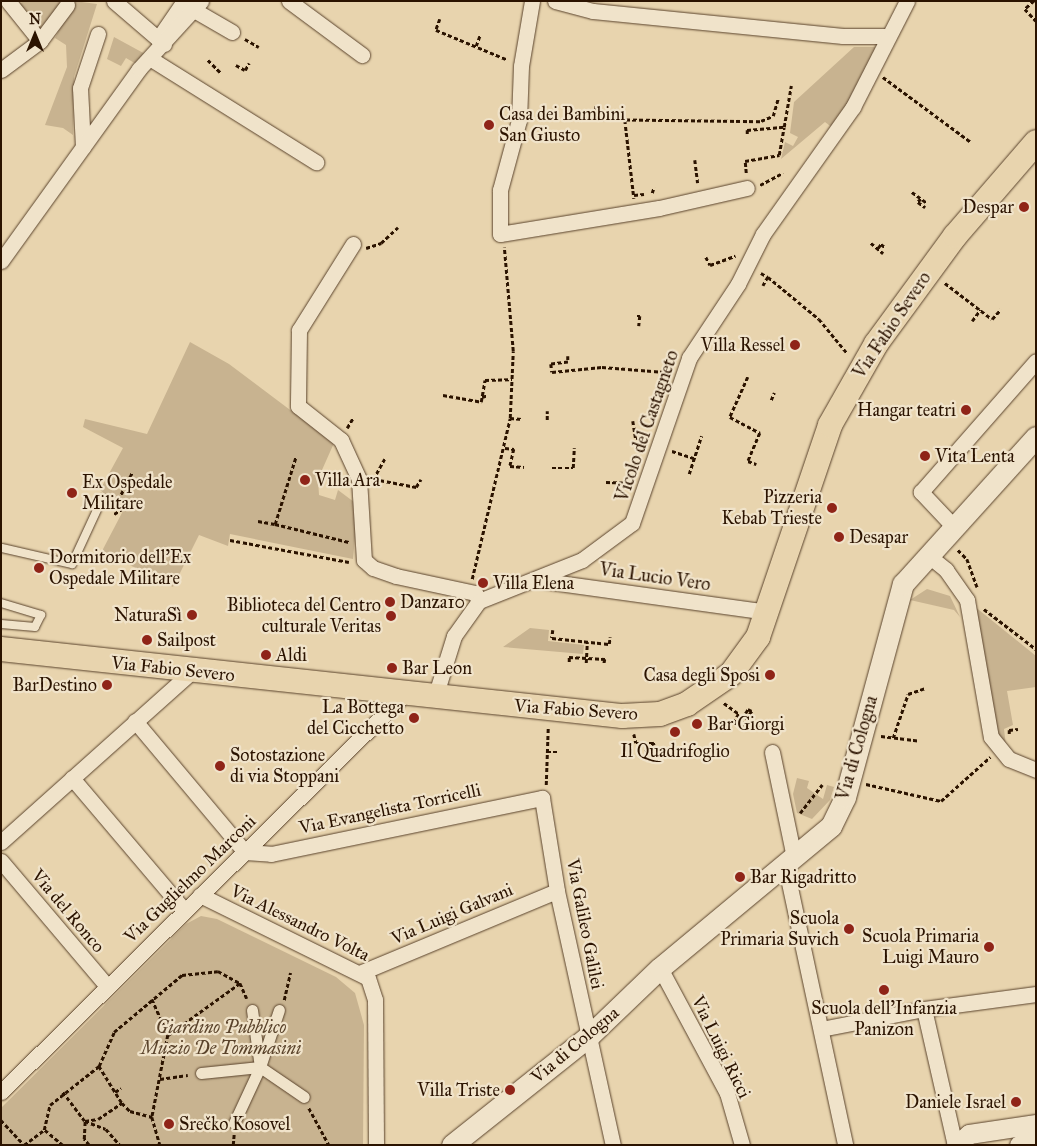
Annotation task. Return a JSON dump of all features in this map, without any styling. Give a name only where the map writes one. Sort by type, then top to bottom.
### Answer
[{"type":"main road","name":"Via Fabio Severo","points":[[1,650],[622,716],[660,714],[687,704],[731,674],[748,654],[768,612],[830,425],[862,367],[955,236],[1034,148]]},
{"type":"main road","name":"Via di Cologna","points":[[452,1145],[589,1036],[660,968],[790,860],[819,839],[838,814],[900,591],[929,556],[955,538],[1036,437]]},
{"type":"street","points":[[8,1],[40,41]]},
{"type":"street","points":[[114,1],[161,41]]},
{"type":"street","points":[[289,1],[362,56]]},
{"type":"street","points":[[532,1],[521,66],[518,120],[500,190],[500,234],[636,212],[700,200],[747,188]]},
{"type":"street","points":[[555,1],[593,11],[843,36],[887,36]]},
{"type":"street","name":"Vicolo del Castagneto","points":[[474,596],[536,580],[594,554],[632,523],[689,358],[738,284],[763,234],[833,137],[873,72],[887,36],[907,1]]},
{"type":"street","points":[[1,261],[151,58],[161,41],[193,4],[232,32]]},
{"type":"street","points":[[1,70],[40,41],[67,5]]},
{"type":"street","points":[[84,147],[80,88],[98,34]]},
{"type":"street","points":[[151,58],[316,162]]},
{"type":"street","points":[[357,246],[299,330],[298,406],[341,440],[359,479],[364,560],[372,568],[474,596],[454,636],[435,697]]},
{"type":"street","points":[[955,538],[921,492],[1036,361]]},
{"type":"street","points":[[929,556],[946,570],[967,600],[991,737],[1009,759],[1036,770]]},
{"type":"street","name":"Via Lucio Vero","points":[[536,580],[768,612]]},
{"type":"street","points":[[1,842],[192,671]]},
{"type":"street","name":"Via Guglielmo Marconi","points":[[1,1092],[106,986],[405,694]]},
{"type":"street","points":[[136,721],[245,852]]},
{"type":"street","points":[[772,752],[821,1029],[845,1145]]},
{"type":"street","points":[[72,778],[184,910]]},
{"type":"street","name":"Via Evangelista Torricelli","points":[[245,852],[271,854],[544,792]]},
{"type":"street","name":"Via Galileo Galilei","points":[[544,792],[557,891],[613,1145]]},
{"type":"street","name":"Via del Ronco","points":[[1,861],[106,986]]},
{"type":"street","name":"Via Luigi Galvani","points":[[362,972],[557,891]]},
{"type":"street","name":"Via Alessandro Volta","points":[[200,894],[362,972],[372,985],[375,1000],[376,1145]]},
{"type":"street","name":"Via Luigi Ricci","points":[[660,968],[727,1093],[742,1145]]},
{"type":"street","points":[[821,1029],[924,1009],[1036,994]]},
{"type":"street","points":[[924,1009],[956,1145],[969,1134],[986,1140],[1036,1124]]},
{"type":"street","points":[[252,1010],[260,1067]]},
{"type":"street","points":[[234,1123],[260,1067],[279,1010]]},
{"type":"street","points":[[201,1073],[260,1067],[304,1098]]},
{"type":"street","points":[[1019,1145],[1036,1139]]},
{"type":"lane","points":[[2,548],[72,564],[102,500]]},
{"type":"lane","points":[[1,603],[38,612],[41,619],[32,628],[1,624]]},
{"type":"path","points":[[1034,1],[1025,9],[1036,21]]},
{"type":"path","points":[[440,18],[436,30],[506,59]]},
{"type":"path","points":[[476,46],[480,35]]},
{"type":"path","points":[[208,60],[221,73]]},
{"type":"path","points":[[236,65],[244,70],[249,63]]},
{"type":"path","points":[[873,72],[894,82],[971,142]]},
{"type":"path","points":[[783,173],[747,188],[745,161],[779,155],[791,86]]},
{"type":"path","points":[[588,119],[761,121],[773,116],[778,99]]},
{"type":"path","points":[[596,106],[596,119]]},
{"type":"path","points":[[625,120],[636,212]]},
{"type":"path","points":[[747,134],[747,130],[784,127]]},
{"type":"path","points":[[696,160],[700,200]]},
{"type":"path","points":[[634,195],[655,192],[654,187]]},
{"type":"path","points":[[912,192],[927,203]]},
{"type":"path","points":[[921,198],[918,202],[924,207]]},
{"type":"path","points":[[357,246],[380,243],[398,226]]},
{"type":"path","points":[[474,596],[510,418],[512,378],[508,275],[500,234]]},
{"type":"path","points":[[871,243],[883,252]]},
{"type":"path","points":[[878,248],[881,244],[886,248]]},
{"type":"path","points":[[706,257],[710,266],[744,252]]},
{"type":"path","points":[[768,278],[819,320],[862,367]]},
{"type":"path","points":[[942,280],[992,320],[1001,308]]},
{"type":"path","points":[[972,321],[980,310]]},
{"type":"path","points":[[636,316],[640,316],[638,326]]},
{"type":"path","points":[[568,356],[568,362],[551,364],[552,372],[602,367],[665,372],[667,365]]},
{"type":"path","points":[[748,377],[730,417],[760,433],[748,461],[756,464]]},
{"type":"path","points":[[442,395],[481,402],[485,380],[512,378]]},
{"type":"path","points":[[771,400],[774,392]]},
{"type":"path","points":[[482,397],[488,395]]},
{"type":"path","points":[[547,411],[547,420]]},
{"type":"path","points":[[510,418],[522,419]]},
{"type":"path","points":[[633,421],[637,421],[636,439],[651,440]]},
{"type":"path","points":[[689,474],[701,436]]},
{"type":"path","points":[[505,448],[514,449],[510,466],[524,467]]},
{"type":"path","points":[[552,468],[573,468],[574,448]]},
{"type":"path","points":[[676,452],[694,458]]},
{"type":"path","points":[[275,524],[296,456]]},
{"type":"path","points":[[385,459],[374,479],[416,487],[421,479]]},
{"type":"path","points":[[114,514],[122,509],[115,506],[132,473]]},
{"type":"path","points":[[606,482],[639,480]]},
{"type":"path","points":[[258,521],[354,543],[352,549]]},
{"type":"path","points":[[955,538],[967,559],[979,594]]},
{"type":"path","points":[[230,540],[354,563],[364,560]]},
{"type":"path","points":[[984,609],[1036,649]]},
{"type":"path","points":[[553,630],[552,638],[609,644],[610,637]]},
{"type":"path","points":[[586,663],[588,642]]},
{"type":"path","points":[[569,662],[569,656],[605,659],[604,664]]},
{"type":"path","points":[[893,738],[908,694],[925,688]]},
{"type":"path","points":[[724,703],[739,714],[734,722],[738,724],[748,709],[752,711],[742,727],[746,730],[750,722],[762,729]]},
{"type":"path","points":[[544,792],[548,728]]},
{"type":"path","points":[[1009,730],[1018,729]]},
{"type":"path","points":[[872,734],[920,740]]},
{"type":"path","points":[[635,738],[636,743],[655,743],[646,749],[650,758]]},
{"type":"path","points":[[547,752],[559,752]]},
{"type":"path","points":[[859,782],[942,801],[992,755]]},
{"type":"path","points":[[795,817],[822,785]]},
{"type":"path","points":[[1,1120],[24,1145],[44,1130],[50,1105],[63,1092],[99,1066],[114,1032],[182,975],[204,970],[218,971],[240,983],[252,1010]]},
{"type":"path","points":[[279,1010],[290,973]]},
{"type":"path","points":[[168,1035],[240,983]]},
{"type":"path","points":[[152,999],[168,1035],[152,1117],[160,1145]]},
{"type":"path","points":[[99,1066],[122,1103],[130,1111],[152,1117]]},
{"type":"path","points":[[160,1079],[201,1073]]},
{"type":"path","points":[[115,1092],[121,1088]]},
{"type":"path","points":[[63,1092],[85,1121],[106,1129],[120,1145]]},
{"type":"path","points":[[304,1098],[329,1145]]},
{"type":"path","points":[[85,1121],[98,1119],[122,1103]]},
{"type":"path","points":[[85,1121],[84,1140],[89,1145]]},
{"type":"path","points":[[44,1130],[63,1145]]},
{"type":"green space","points":[[25,1],[62,1],[40,34],[16,5]]},
{"type":"green space","points":[[74,1],[97,4],[74,77],[73,135],[63,128],[45,125],[67,67],[66,45],[55,38]]},
{"type":"green space","points":[[114,37],[147,55],[138,65],[126,58],[121,66],[107,59]]},
{"type":"green space","points":[[854,47],[876,47],[834,129],[825,122],[781,159],[785,142],[793,146],[798,137],[790,133],[794,102]]},
{"type":"green space","points":[[190,342],[229,364],[334,443],[318,479],[319,495],[335,500],[338,490],[358,505],[353,559],[230,534],[228,546],[199,535],[173,587],[102,551],[124,509],[100,490],[123,448],[83,427],[85,419],[147,434]]},
{"type":"green space","points":[[927,589],[950,596],[960,617],[954,610],[910,600]]},
{"type":"green space","points":[[974,606],[1036,656],[1036,687],[1007,691],[1013,725],[1004,729],[1006,746],[995,733]]},
{"type":"green space","points":[[530,628],[549,630],[548,641],[584,645],[583,654],[503,647]]},
{"type":"green space","points":[[797,778],[809,781],[807,788],[823,799],[827,785],[834,787],[830,800],[812,819],[797,813],[793,794]]},
{"type":"green space","name":"Giardino Pubblico Muzio De Tommasini","points":[[201,916],[217,919],[336,977],[355,993],[364,1025],[363,1145],[1,1145],[1,1108],[186,924]]},
{"type":"place","name":"Casa dei Bambini San Giusto","points":[[489,125]]},
{"type":"place","name":"Despar","points":[[1024,207]]},
{"type":"place","name":"Villa Ressel","points":[[795,345]]},
{"type":"place","name":"Hangar teatri","points":[[966,410]]},
{"type":"place","name":"Vita Lenta","points":[[925,456]]},
{"type":"place","name":"Villa Ara","points":[[305,480]]},
{"type":"place","name":"Ex Ospedale Militare","points":[[72,493]]},
{"type":"place","name":"Pizzeria Kebab Trieste","points":[[832,508]]},
{"type":"place","name":"Desapar","points":[[839,537]]},
{"type":"place","name":"Dormitorio dell'Ex Ospedale Militare","points":[[39,568]]},
{"type":"place","name":"Villa Elena","points":[[483,583]]},
{"type":"place","name":"Danza10","points":[[390,602]]},
{"type":"place","name":"NaturaSì","points":[[192,615]]},
{"type":"place","name":"Biblioteca del Centro culturale Veritas","points":[[391,616]]},
{"type":"place","name":"Sailpost","points":[[147,640]]},
{"type":"place","name":"Aldi","points":[[266,655]]},
{"type":"place","name":"Bar Leon","points":[[392,668]]},
{"type":"place","name":"Casa degli Sposi","points":[[770,675]]},
{"type":"place","name":"BarDestino","points":[[107,685]]},
{"type":"place","name":"La Bottega del Cicchetto","points":[[414,718]]},
{"type":"place","name":"Bar Giorgi","points":[[697,724]]},
{"type":"place","name":"Il Quadrifoglio","points":[[675,732]]},
{"type":"place","name":"Sotostazione di via Stoppani","points":[[220,766]]},
{"type":"place","name":"Bar Rigadritto","points":[[740,877]]},
{"type":"place","name":"Scuola Primaria Suvich","points":[[849,929]]},
{"type":"place","name":"Scuola Primaria Luigi Mauro","points":[[989,947]]},
{"type":"place","name":"Scuola dell'Infanzia Panizon","points":[[884,990]]},
{"type":"place","name":"Villa Triste","points":[[510,1090]]},
{"type":"place","name":"Daniele Israel","points":[[1016,1102]]},
{"type":"place","name":"Srečko Kosovel","points":[[169,1124]]}]
